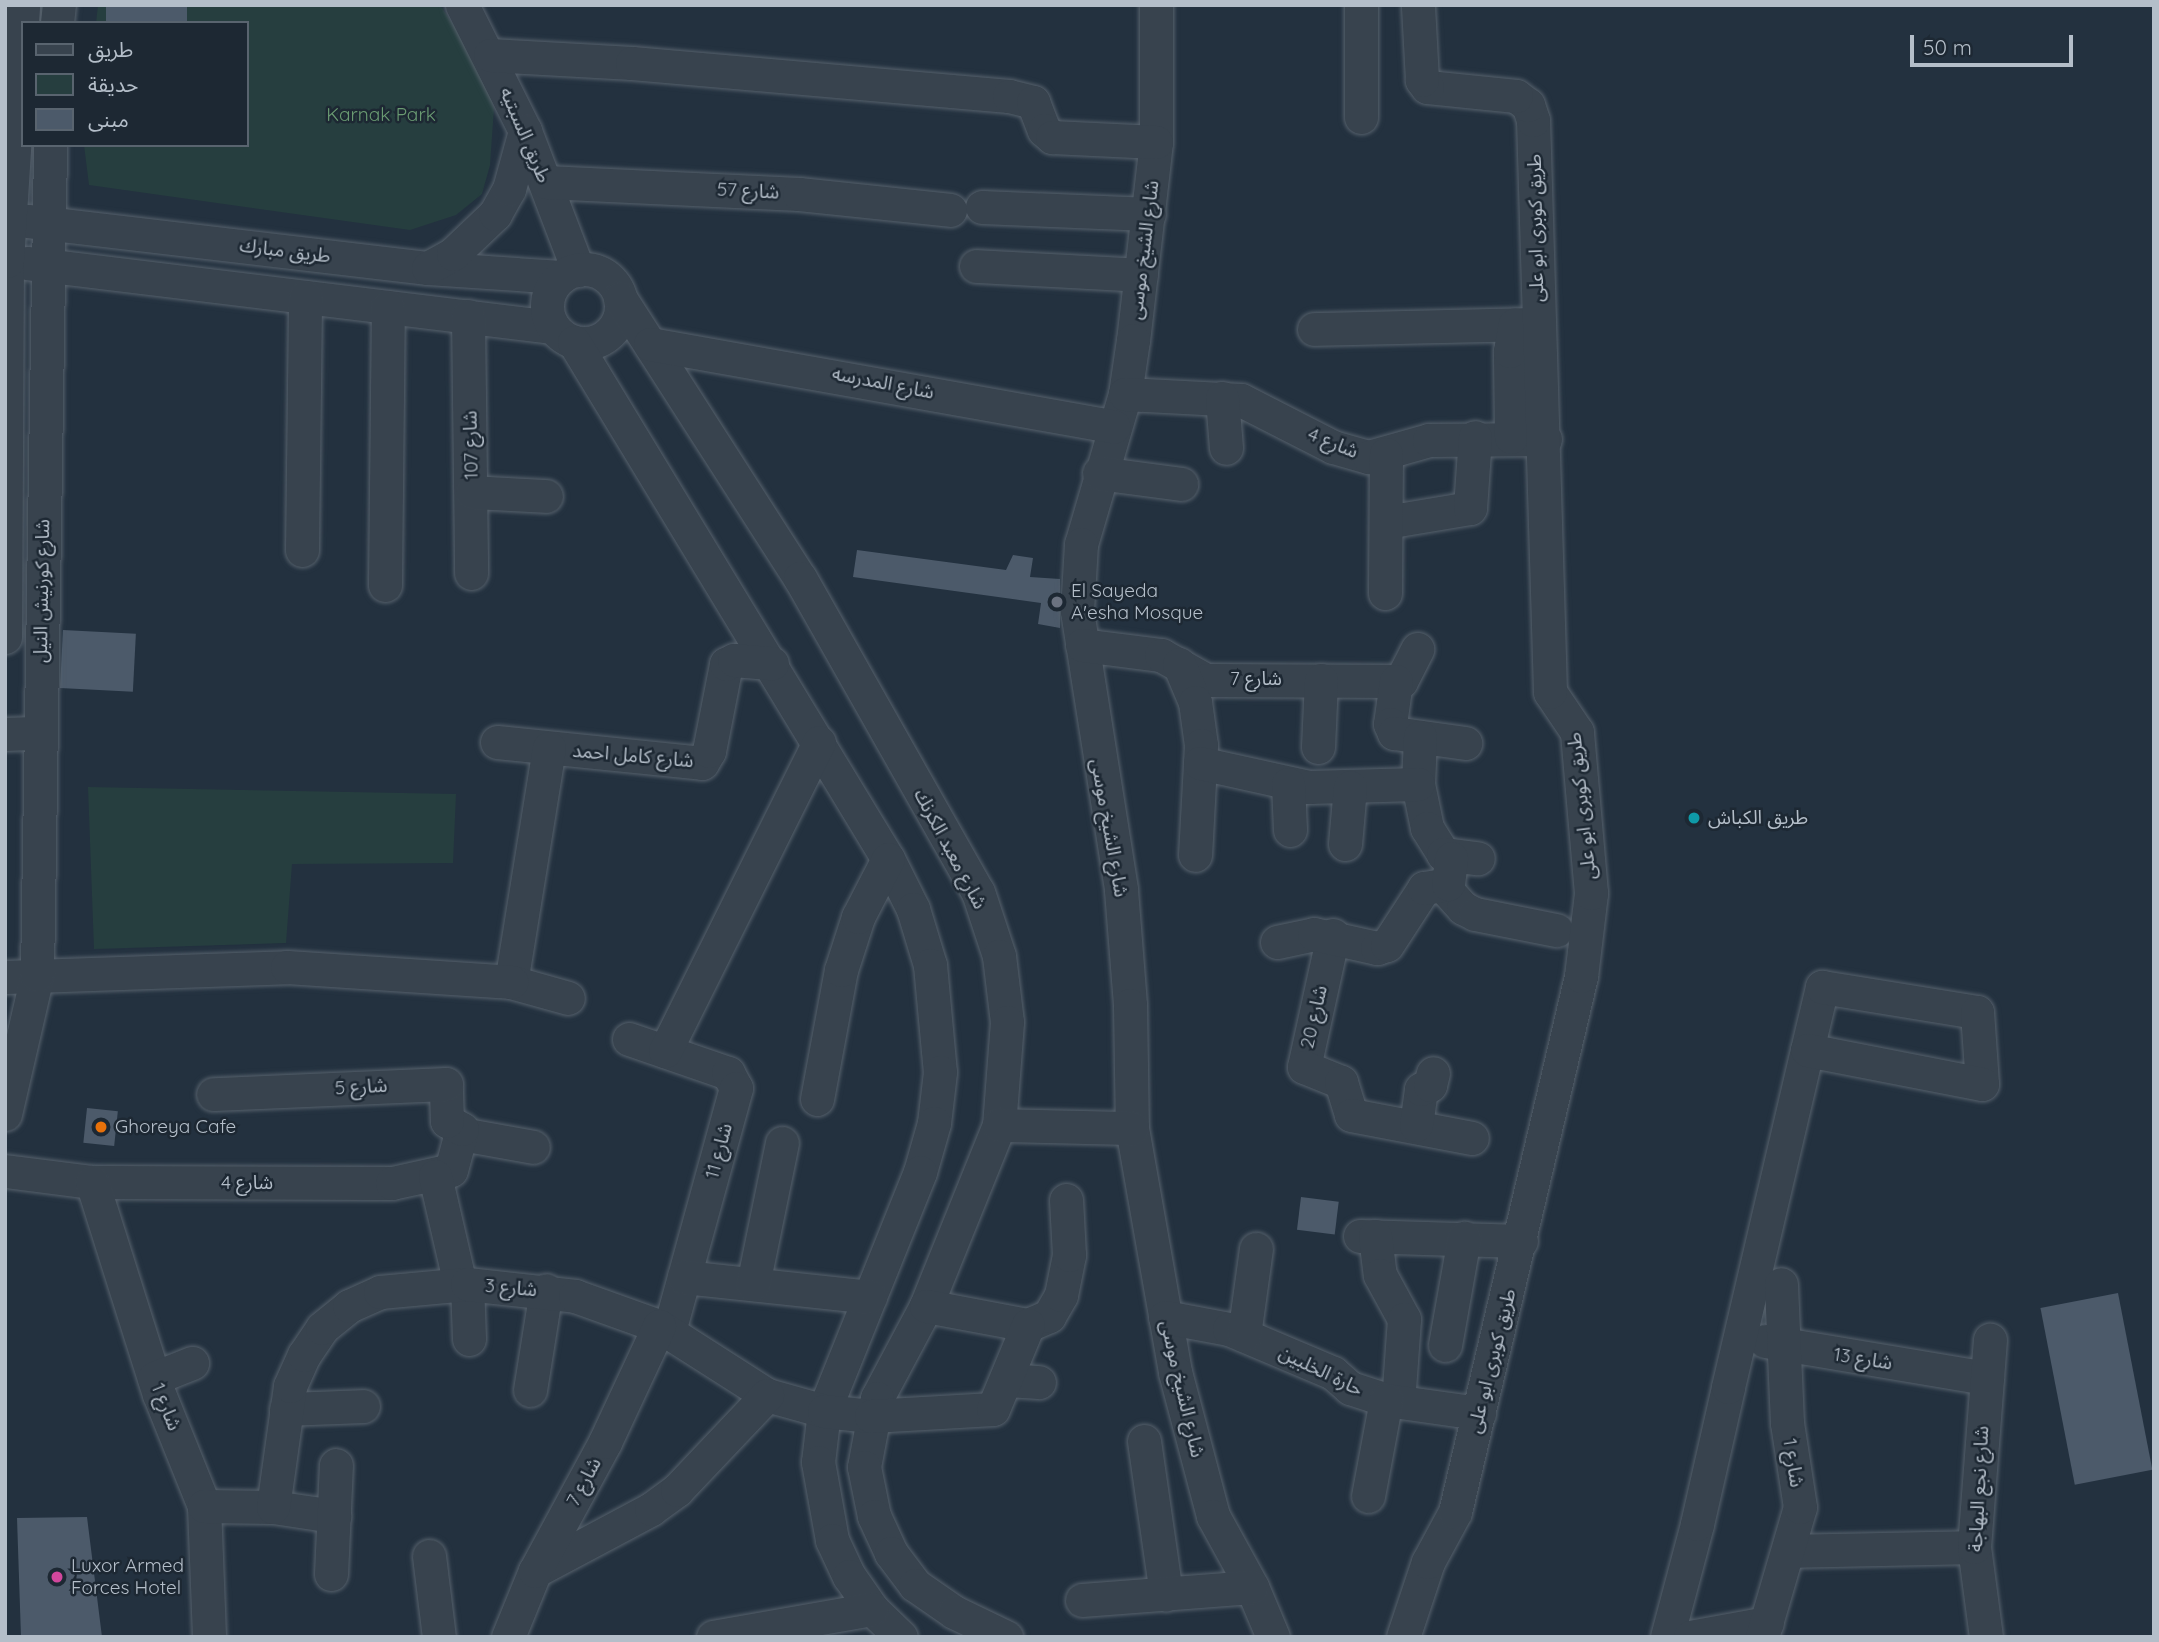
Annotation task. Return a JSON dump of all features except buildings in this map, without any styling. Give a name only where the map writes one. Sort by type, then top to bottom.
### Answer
[{"type":"street","name":"طريق السبتيه","points":[[462,5],[490,55],[526,131],[546,183],[570,274]]},
{"type":"street","name":"شارع الشيخ موسى","points":[[1156,5],[1156,142],[1149,214],[1125,394],[1099,473],[1081,544],[1077,611],[1121,890],[1130,1005],[1132,1128],[1175,1372],[1213,1516],[1252,1587],[1273,1637]]},
{"type":"street","points":[[1361,5],[1361,117]]},
{"type":"street","name":"طريق كوبرى ابو على","points":[[1403,1637],[1428,1562],[1455,1512],[1521,1241],[1581,976],[1591,893],[1577,732],[1550,692],[1545,439],[1526,324],[1532,112],[1516,96],[1427,87],[1418,5]]},
{"type":"street","name":"شارع كورنيش النيل","points":[[5,638],[7,261],[21,36]]},
{"type":"street","points":[[490,55],[632,63],[1009,96],[1033,102],[1044,130],[1052,137],[1156,142]]},
{"type":"street","points":[[428,268],[461,248],[495,214],[509,188],[526,131]]},
{"type":"street","name":"شارع كورنيش النيل","points":[[5,1114],[21,1034],[36,995],[21,976],[40,733],[50,147]]},
{"type":"street","name":"شارع 57","points":[[546,183],[799,194],[966,209],[1149,214]]},
{"type":"street","name":"طريق مبارك","points":[[9,219],[428,268],[570,274]]},
{"type":"street","points":[[7,261],[468,316],[564,335],[596,340],[614,328],[620,299],[605,276],[570,274],[548,301],[564,335],[772,663],[888,859],[913,909],[930,965],[940,1072],[934,1123],[920,1172],[824,1411],[818,1462],[822,1502],[849,1576],[872,1609],[901,1637]]},
{"type":"street","points":[[976,266],[1141,275]]},
{"type":"street","points":[[302,550],[305,297]]},
{"type":"street","name":"شارع معبد الكرنك","points":[[620,299],[800,578],[978,892],[999,956],[1007,1022],[999,1125],[926,1306],[871,1416],[864,1466],[867,1492],[891,1553],[915,1585],[954,1612],[1006,1637]]},
{"type":"street","points":[[385,585],[388,307]]},
{"type":"street","name":"شارع 107","points":[[468,316],[471,573]]},
{"type":"street","points":[[1314,330],[1526,324]]},
{"type":"street","points":[[1511,437],[1510,351],[1526,324]]},
{"type":"street","name":"شارع المدرسه","points":[[650,344],[1114,427]]},
{"type":"street","name":"شارع 4","points":[[1125,394],[1222,398],[1260,407],[1350,453],[1386,454],[1429,440],[1511,437],[1545,439]]},
{"type":"street","points":[[1222,398],[1226,448]]},
{"type":"street","points":[[1386,522],[1469,508],[1475,438]]},
{"type":"street","points":[[1385,593],[1386,454]]},
{"type":"street","points":[[1099,473],[1181,484]]},
{"type":"street","points":[[472,492],[546,496]]},
{"type":"street","name":"شارع 7","points":[[1082,645],[1161,655],[1206,680],[1396,681]]},
{"type":"street","points":[[1417,649],[1407,676],[1396,681],[1391,729],[1420,737],[1465,743]]},
{"type":"street","name":"شارع كامل احمد","points":[[498,742],[702,763],[709,751],[726,664],[734,660],[772,663]]},
{"type":"street","points":[[1179,664],[1195,702],[1200,763],[1195,856]]},
{"type":"street","points":[[1318,747],[1321,680]]},
{"type":"street","points":[[5,734],[40,733]]},
{"type":"street","points":[[1420,737],[1418,784],[1427,828],[1437,847],[1458,867],[1463,908],[1475,914],[1556,930]]},
{"type":"street","points":[[666,1051],[819,742]]},
{"type":"street","points":[[511,982],[548,748]]},
{"type":"street","points":[[1200,763],[1289,784],[1350,787],[1418,784]]},
{"type":"street","points":[[1289,784],[1290,830]]},
{"type":"street","points":[[1345,844],[1350,787]]},
{"type":"street","points":[[817,1099],[841,970],[858,917],[888,859]]},
{"type":"street","points":[[1277,942],[1333,935],[1377,948],[1387,945],[1424,888],[1458,867]]},
{"type":"street","name":"شارع 20","points":[[1333,935],[1304,1068],[1341,1082],[1351,1115],[1416,1125],[1472,1138]]},
{"type":"street","points":[[21,976],[301,968],[511,982],[568,998]]},
{"type":"street","points":[[1667,1637],[1822,987],[1977,1012],[1982,1084],[1807,1050]]},
{"type":"street","points":[[5,1001],[21,1034]]},
{"type":"street","name":"شارع 11","points":[[629,1039],[728,1073],[736,1088],[684,1277],[664,1329]]},
{"type":"street","points":[[1416,1125],[1421,1089],[1430,1085],[1433,1073]]},
{"type":"street","name":"شارع 5","points":[[213,1094],[446,1084],[447,1121],[461,1126],[461,1135]]},
{"type":"street","points":[[999,1125],[1132,1128]]},
{"type":"street","points":[[469,1339],[463,1284],[435,1176],[454,1166],[461,1135],[533,1147]]},
{"type":"street","points":[[753,1284],[782,1143]]},
{"type":"street","name":"شارع 4","points":[[5,1171],[92,1182],[392,1183],[435,1176]]},
{"type":"street","name":"شارع 1","points":[[92,1182],[154,1378],[204,1506],[209,1534],[209,1637]]},
{"type":"street","points":[[926,1306],[1028,1325],[1049,1316],[1061,1295],[1069,1255],[1066,1200]]},
{"type":"street","points":[[1368,1496],[1392,1401],[1404,1318],[1380,1275],[1368,1236],[1521,1241]]},
{"type":"street","points":[[1445,1345],[1464,1238]]},
{"type":"street","points":[[1244,1335],[1256,1249]]},
{"type":"street","points":[[684,1277],[870,1297]]},
{"type":"street","name":"شارع 3","points":[[273,1507],[290,1385],[304,1355],[322,1328],[349,1306],[380,1292],[463,1284],[546,1290],[604,1303],[664,1329],[767,1395],[824,1411],[871,1416],[993,1409],[1023,1381],[1028,1325]]},
{"type":"street","name":"شارع 1","points":[[1765,1630],[1800,1507],[1787,1423],[1782,1284]]},
{"type":"street","points":[[530,1390],[546,1290]]},
{"type":"street","name":"حارة الخلبين","points":[[1166,1317],[1209,1324],[1244,1335],[1333,1373],[1350,1388],[1392,1401],[1479,1413]]},
{"type":"street","name":"شارع 7","points":[[508,1637],[535,1571],[664,1329]]},
{"type":"street","name":"شارع 13","points":[[1740,1336],[1987,1378]]},
{"type":"street","name":"شارع نجع البهاجة","points":[[1986,1637],[1973,1547],[1990,1340]]},
{"type":"street","points":[[154,1378],[192,1363]]},
{"type":"street","points":[[535,1571],[632,1520],[677,1490],[767,1395]]},
{"type":"street","points":[[286,1409],[363,1406]]},
{"type":"street","points":[[1144,1441],[1166,1594]]},
{"type":"street","points":[[331,1574],[336,1465]]},
{"type":"street","points":[[204,1506],[273,1507],[334,1516]]},
{"type":"street","points":[[1789,1552],[1973,1547]]},
{"type":"street","points":[[429,1556],[439,1637]]},
{"type":"street","points":[[1082,1600],[1252,1587]]},
{"type":"street","points":[[713,1637],[872,1609]]},
{"type":"street","points":[[1690,1637],[1765,1630]]},
{"type":"green space","name":"Karnak Park","points":[[98,5],[440,5],[480,65],[494,108],[490,165],[482,194],[456,215],[410,230],[89,185],[84,147],[248,147],[248,21],[96,21]]},
{"type":"green space","points":[[88,787],[456,794],[453,863],[292,864],[286,943],[94,949]]},
{"type":"place","name":"El Sayeda A'esha Mosque","points":[[1057,602]]},
{"type":"place","name":"طريق الكباش","points":[[1694,818]]},
{"type":"place","name":"Ghoreya Cafe","points":[[101,1127]]},
{"type":"place","name":"Luxor Armed Forces Hotel","points":[[57,1577]]}]
